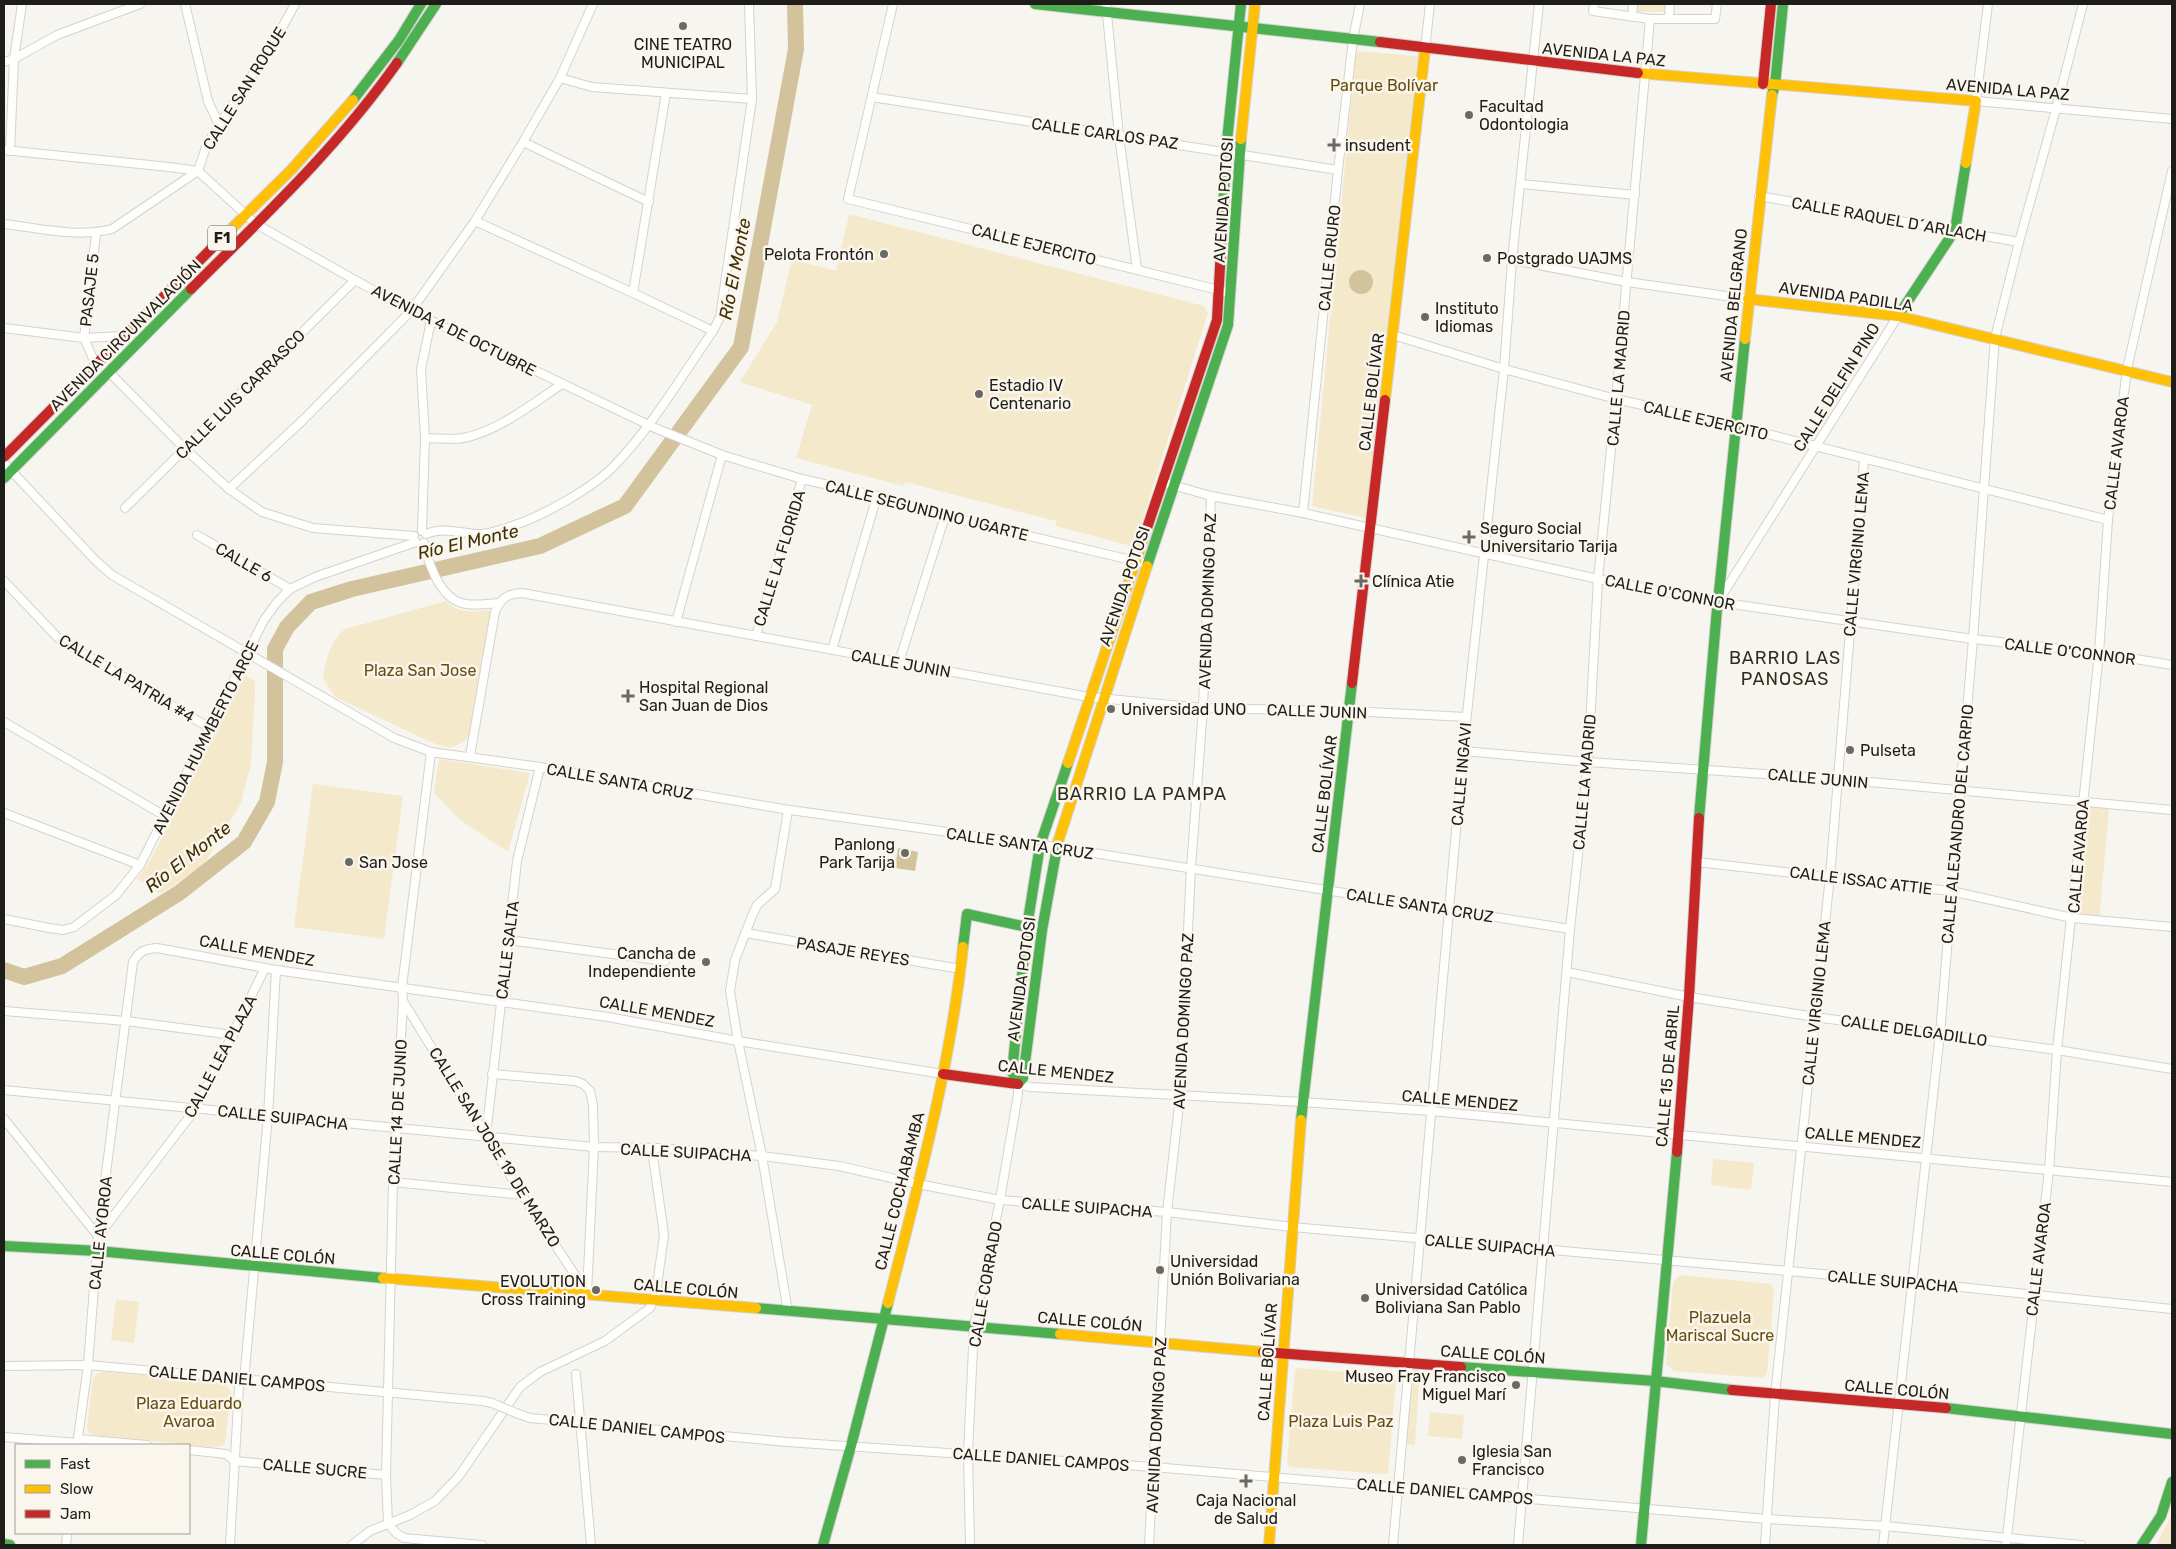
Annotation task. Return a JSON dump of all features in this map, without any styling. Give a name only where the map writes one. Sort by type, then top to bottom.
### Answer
[{"type":"main road","name":"AVENIDA CIRCUNVALACIÓN","points":[[4,457],[95,363],[245,216],[341,116],[380,68],[422,4]]},
{"type":"main road","name":"AVENIDA CIRCUNVALACIÓN","points":[[6,471],[109,372],[256,224],[350,125],[390,76],[436,4]]},
{"type":"main road","name":"AVENIDA LA PAZ","points":[[1035,4],[1107,7],[1238,26],[1645,74],[1976,101]]},
{"type":"main road","name":"AVENIDA POTOSI","points":[[1241,4],[1226,151],[1217,320],[1040,845],[1027,927],[1012,1072],[1018,1084],[1023,1078],[1042,930],[1056,847],[1103,698],[1228,325],[1240,153],[1255,4]]},
{"type":"main road","points":[[1763,84],[1771,4]]},
{"type":"main road","name":"AVENIDA BELGRANO","points":[[1717,606],[1759,196],[1783,4]]},
{"type":"main road","name":"CALLE BOLÍVAR","points":[[1268,1545],[1302,1102],[1369,529],[1394,335],[1425,49]]},
{"type":"main road","name":"CALLE DELFIN PINO","points":[[1898,316],[1956,230],[1976,101]]},
{"type":"main road","name":"AVENIDA PADILLA","points":[[1748,299],[1898,316],[2127,369],[2172,382]]},
{"type":"main road","name":"CALLE 15 DE ABRIL","points":[[1641,1545],[1668,1260],[1689,997],[1702,770],[1717,606]]},
{"type":"main road","name":"CALLE COCHABAMBA","points":[[823,1545],[851,1446],[882,1318],[918,1184],[943,1074],[961,968],[967,914],[1027,927]]},
{"type":"main road","name":"CALLE MENDEZ","points":[[943,1074],[1018,1084]]},
{"type":"main road","name":"CALLE COLÓN","points":[[4,1246],[98,1251],[391,1278],[587,1293],[788,1312],[882,1318],[1282,1354],[1655,1382],[1775,1395],[1900,1403],[2021,1415],[2172,1434]]},
{"type":"main road","points":[[2142,1545],[2161,1516],[2172,1482]]},
{"type":"main road","points":[[4,1544],[10,1545]]},
{"type":"street","points":[[22,4],[14,59],[7,150],[198,171]]},
{"type":"street","points":[[4,62],[14,59],[57,36],[140,4]]},
{"type":"street","points":[[185,4],[208,101],[219,125]]},
{"type":"street","name":"CALLE SAN ROQUE","points":[[198,171],[207,144],[277,37],[295,4]]},
{"type":"street","points":[[229,489],[303,420],[411,311],[475,221],[523,142],[560,78],[592,4]]},
{"type":"street","points":[[424,533],[441,529],[469,533],[490,533],[531,518],[575,495],[594,482],[612,467],[652,426],[713,331],[720,317],[752,99],[749,4]]},
{"type":"street","points":[[872,97],[893,4]]},
{"type":"street","name":"CALLE ORURO","points":[[1303,514],[1338,170],[1353,39],[1360,4]]},
{"type":"street","points":[[1425,49],[1430,4]]},
{"type":"street","name":"CALLE INGAVI","points":[[1393,1545],[1418,1238],[1466,717],[1504,368],[1512,260],[1539,4]]},
{"type":"street","points":[[1594,4],[1593,11],[1650,19],[1715,19],[1717,4]]},
{"type":"street","points":[[1632,17],[1633,4]]},
{"type":"street","points":[[1669,18],[1670,4]]},
{"type":"street","name":"CALLE DELFIN PINO","points":[[1976,101],[1988,4]]},
{"type":"street","name":"CALLE ALEJANDRO DEL CARPIO","points":[[1883,1545],[1940,1033],[1961,791],[1995,338],[2083,4]]},
{"type":"street","points":[[1107,7],[1119,136],[1137,269]]},
{"type":"street","name":"CALLE LA MADRID","points":[[1518,1545],[1531,1372],[1570,929],[1588,762],[1598,579],[1650,19]]},
{"type":"street","points":[[560,78],[592,87],[752,99]]},
{"type":"street","points":[[633,293],[666,93]]},
{"type":"street","name":"CALLE CARLOS PAZ","points":[[872,97],[1240,153],[1338,170]]},
{"type":"street","name":"CALLE EJERCITO","points":[[872,97],[848,199],[1231,293]]},
{"type":"street","name":"AVENIDA LA PAZ","points":[[1976,101],[2172,119]]},
{"type":"street","points":[[523,142],[649,202]]},
{"type":"street","points":[[4,224],[96,234],[112,230],[198,171]]},
{"type":"street","name":"AVENIDA 4 DE OCTUBRE","points":[[198,171],[245,216],[256,224],[411,311],[562,384],[708,450]]},
{"type":"street","name":"CALLE AVAROA","points":[[2007,1542],[2049,1170],[2057,1050],[2099,654],[2108,520],[2127,369],[2172,172]]},
{"type":"street","points":[[1521,184],[1635,195]]},
{"type":"street","name":"CALLE RAQUEL D´ARLACH","points":[[1759,196],[2019,242]]},
{"type":"street","points":[[475,221],[713,331]]},
{"type":"street","name":"PASAJE 5","points":[[96,234],[84,338],[123,336]]},
{"type":"street","name":"AVENIDA PADILLA","points":[[1512,260],[1627,282],[1748,299]]},
{"type":"street","name":"CALLE LUIS CARRASCO","points":[[125,508],[355,280]]},
{"type":"street","name":"CALLE DELFIN PINO","points":[[1717,606],[1898,316]]},
{"type":"street","points":[[109,372],[185,449],[229,489],[262,512],[312,528],[426,540],[424,533],[425,438],[421,370],[431,320]]},
{"type":"street","points":[[4,328],[84,338],[95,363]]},
{"type":"street","name":"CALLE EJERCITO","points":[[1394,335],[1616,399],[1736,426],[1864,460],[2108,520]]},
{"type":"street","points":[[425,438],[462,438],[472,435],[511,417],[562,384]]},
{"type":"street","name":"CALLE SEGUNDINO UGARTE","points":[[708,450],[802,479],[877,496],[945,516],[1148,564]]},
{"type":"street","points":[[676,622],[722,455]]},
{"type":"street","name":"CALLE VIRGINIO LEMA","points":[[1764,1545],[1775,1395],[1830,876],[1864,460]]},
{"type":"street","points":[[6,471],[112,575],[394,738],[431,752]]},
{"type":"street","name":"CALLE LA FLORIDA","points":[[756,636],[802,479]]},
{"type":"street","name":"CALLE O'CONNOR","points":[[1162,482],[1210,496],[1483,553],[1717,606],[1850,621],[2172,665]]},
{"type":"street","points":[[832,650],[877,496]]},
{"type":"street","name":"AVENIDA DOMINGO PAZ","points":[[1149,1545],[1167,1212],[1180,1096],[1191,868],[1203,708],[1210,496]]},
{"type":"street","points":[[899,662],[945,516]]},
{"type":"street","name":"AVENIDA HUMMBERTO ARCE","points":[[4,919],[63,930],[74,927],[116,895],[140,865],[264,620],[277,602],[290,589],[315,577],[418,540],[418,532],[424,533]]},
{"type":"street","name":"CALLE 6","points":[[197,535],[290,589]]},
{"type":"street","points":[[418,540],[445,594],[462,604],[498,603],[470,756]]},
{"type":"street","name":"CALLE LA PATRIA #4","points":[[4,581],[59,639],[210,728]]},
{"type":"street","name":"CALLE JUNIN","points":[[498,603],[506,596],[522,593],[1089,697],[1203,708],[1349,711],[1466,717]]},
{"type":"street","points":[[4,722],[165,816]]},
{"type":"street","name":"CALLE JUNIN","points":[[1463,751],[1588,762],[1838,779],[2172,810]]},
{"type":"street","name":"CALLE SANTA CRUZ","points":[[431,752],[540,767],[788,810],[1056,847],[1570,929]]},
{"type":"street","name":"CALLE 14 DE JUNIO","points":[[386,1475],[393,1182],[403,1000],[402,987],[431,752]]},
{"type":"street","name":"CALLE SALTA","points":[[486,1136],[517,861],[540,767]]},
{"type":"street","points":[[788,810],[775,889],[757,905],[735,960],[730,991],[738,1042],[762,1156],[788,1312]]},
{"type":"street","points":[[4,813],[140,865]]},
{"type":"street","name":"CALLE ISSAC ATTIE","points":[[1697,862],[1951,891],[2072,918],[2172,927]]},
{"type":"street","name":"CALLE COCHABAMBA","points":[[1027,927],[1042,930]]},
{"type":"street","name":"PASAJE REYES","points":[[745,933],[961,968]]},
{"type":"street","points":[[508,940],[665,961]]},
{"type":"street","name":"CALLE MENDEZ","points":[[126,1022],[133,962],[137,954],[145,949],[157,948],[276,970],[500,1000],[608,1017],[738,1042],[943,1074]]},
{"type":"street","name":"CALLE LEA PLAZA","points":[[98,1236],[197,1107],[265,968]]},
{"type":"street","points":[[230,1545],[239,1387],[245,1370],[268,1116],[276,970]]},
{"type":"street","name":"CALLE DELGADILLO","points":[[1567,972],[1689,997],[1815,1017],[2057,1050],[2172,1069]]},
{"type":"street","name":"CALLE SAN JOSE 19 DE MARZO","points":[[403,1000],[522,1195],[587,1293]]},
{"type":"street","points":[[4,1011],[126,1022],[233,1035]]},
{"type":"street","name":"CALLE AYOROA","points":[[78,1443],[88,1365],[98,1236],[126,1022]]},
{"type":"street","points":[[492,1074],[575,1081],[583,1084],[590,1091],[593,1105],[594,1147],[587,1293]]},
{"type":"street","name":"CALLE MENDEZ","points":[[1018,1084],[1030,1087],[1431,1111],[2172,1182]]},
{"type":"street","name":"CALLE CORRADO","points":[[970,1545],[968,1454],[974,1327],[1000,1200],[1018,1094],[1018,1084]]},
{"type":"street","name":"CALLE SUIPACHA","points":[[4,1090],[116,1099],[396,1129],[594,1147],[652,1148],[762,1156],[839,1166],[1000,1200],[1167,1212],[1292,1227],[1912,1282],[2172,1309]]},
{"type":"street","points":[[6,1122],[98,1236]]},
{"type":"street","points":[[4,1134],[6,1122]]},
{"type":"street","points":[[352,1545],[370,1530],[410,1515],[435,1500],[459,1476],[520,1387],[540,1372],[605,1341],[650,1308],[664,1236],[652,1148]]},
{"type":"street","points":[[393,1182],[522,1195]]},
{"type":"street","name":"CALLE DANIEL CAMPOS","points":[[4,1366],[88,1365],[483,1400],[530,1418],[787,1442],[1153,1467],[1884,1526],[2007,1542],[2081,1545]]},
{"type":"street","points":[[576,1374],[591,1545]]},
{"type":"street","points":[[4,1437],[112,1444]]},
{"type":"street","name":"CALLE SUCRE","points":[[190,1450],[226,1454],[235,1461],[386,1475],[388,1523]]},
{"type":"street","points":[[388,1523],[396,1533],[404,1538],[482,1545]]},
{"type":"green space","points":[[1638,4],[1666,4],[1665,12],[1637,12]]},
{"type":"green space","name":"Parque Bolívar","points":[[1356,51],[1418,56],[1366,518],[1312,506]]},
{"type":"green space","name":"Estadio IV Centenario","points":[[849,214],[1204,306],[1208,313],[1135,543],[1131,546],[1056,526],[1056,521],[905,482],[903,486],[796,458],[812,405],[740,382],[777,322],[792,259],[836,271]]},
{"type":"green space","name":"Plaza San Jose","points":[[446,601],[462,610],[492,610],[470,732],[465,741],[451,748],[433,743],[335,697],[323,678],[332,645],[345,629]]},
{"type":"green space","points":[[245,675],[255,681],[255,691],[251,764],[241,803],[203,866],[160,894],[137,879],[151,859]]},
{"type":"green space","points":[[439,759],[530,773],[508,852],[460,820],[434,793]]},
{"type":"green space","name":"San Jose","points":[[313,784],[403,796],[384,939],[294,927]]},
{"type":"green space","points":[[2084,806],[2109,809],[2099,921],[2074,917]]},
{"type":"green space","points":[[1713,1159],[1754,1163],[1751,1190],[1711,1185]]},
{"type":"green space","name":"Plazuela Mariscal Sucre","points":[[1681,1275],[1771,1284],[1774,1290],[1767,1374],[1762,1378],[1674,1371],[1666,1364],[1673,1282]]},
{"type":"green space","points":[[116,1299],[139,1302],[134,1343],[111,1340]]},
{"type":"green space","name":"Plaza Luis Paz","points":[[1299,1368],[1392,1376],[1396,1380],[1388,1473],[1290,1467],[1287,1464],[1295,1370]]},
{"type":"green space","points":[[1414,1369],[1420,1370],[1415,1445],[1406,1444],[1412,1372]]},
{"type":"green space","name":"Plaza Eduardo Avaroa","points":[[98,1373],[224,1382],[231,1392],[225,1442],[222,1446],[213,1447],[93,1435],[88,1432],[87,1427],[93,1378]]},
{"type":"green space","points":[[1430,1412],[1464,1415],[1462,1439],[1428,1436]]},
{"type":"green space","points":[[2172,1514],[2172,1545],[2156,1545],[2157,1543]]},
{"type":"shaded area","points":[[1361,270],[1369,274],[1373,282],[1369,290],[1361,294],[1353,290],[1349,282],[1353,274]]},
{"type":"shaded area","points":[[898,848],[918,852],[915,871],[895,868]]},
{"type":"waterway","name":"Río El Monte","points":[[4,970],[24,977],[62,966],[179,893],[244,842],[267,802],[275,762],[275,649],[287,627],[311,602],[352,589],[540,546],[625,506],[741,347],[796,49],[795,4]]},
{"type":"traffic: fast","points":[[353,100],[399,40],[421,4]]},
{"type":"traffic: fast","points":[[397,63],[436,4]]},
{"type":"traffic: fast","points":[[1035,4],[1380,42]]},
{"type":"traffic: fast","points":[[1223,213],[1226,151],[1241,4]]},
{"type":"traffic: fast","points":[[1772,95],[1775,85],[1783,4]]},
{"type":"traffic: fast","points":[[1147,566],[1228,325],[1241,139]]},
{"type":"traffic: fast","points":[[1898,316],[1955,230],[1966,163]]},
{"type":"traffic: fast","points":[[4,478],[191,289]]},
{"type":"traffic: fast","points":[[1718,602],[1745,339]]},
{"type":"traffic: fast","points":[[1699,818],[1717,609]]},
{"type":"traffic: fast","points":[[1301,1120],[1352,683]]},
{"type":"traffic: fast","points":[[1018,1084],[1012,1072],[1027,927],[1040,845],[1068,763]]},
{"type":"traffic: fast","points":[[1018,1084],[1023,1078],[1042,930],[1058,842]]},
{"type":"traffic: fast","points":[[963,947],[967,914],[1027,927]]},
{"type":"traffic: fast","points":[[1641,1545],[1677,1152]]},
{"type":"traffic: fast","points":[[4,1246],[98,1251],[383,1278]]},
{"type":"traffic: fast","points":[[823,1545],[888,1303]]},
{"type":"traffic: fast","points":[[756,1308],[1060,1334]]},
{"type":"traffic: fast","points":[[1461,1367],[1655,1381],[1732,1390]]},
{"type":"traffic: fast","points":[[1946,1408],[2172,1434]]},
{"type":"traffic: fast","points":[[2142,1545],[2161,1516],[2172,1482]]},
{"type":"traffic: fast","points":[[4,1544],[10,1545]]},
{"type":"traffic: slow","points":[[1241,139],[1255,4]]},
{"type":"traffic: slow","points":[[1385,400],[1425,49]]},
{"type":"traffic: slow","points":[[1638,73],[1976,101],[1966,163]]},
{"type":"traffic: slow","points":[[1745,339],[1772,95]]},
{"type":"traffic: slow","points":[[215,245],[292,169],[353,100]]},
{"type":"traffic: slow","points":[[1748,299],[1898,316],[2172,382]]},
{"type":"traffic: slow","points":[[1068,763],[1147,528]]},
{"type":"traffic: slow","points":[[1058,842],[1147,566]]},
{"type":"traffic: slow","points":[[888,1303],[932,1126],[950,1037],[963,947]]},
{"type":"traffic: slow","points":[[1269,1545],[1301,1120]]},
{"type":"traffic: slow","points":[[383,1278],[756,1308]]},
{"type":"traffic: slow","points":[[1060,1334],[1263,1352]]},
{"type":"traffic: jam","points":[[1763,84],[1771,4]]},
{"type":"traffic: jam","points":[[1380,42],[1638,73]]},
{"type":"traffic: jam","points":[[191,289],[325,152],[350,124],[397,63]]},
{"type":"traffic: jam","points":[[1147,528],[1217,320],[1223,213]]},
{"type":"traffic: jam","points":[[4,457],[215,245]]},
{"type":"traffic: jam","points":[[1352,683],[1385,400]]},
{"type":"traffic: jam","points":[[1677,1152],[1689,997],[1699,818]]},
{"type":"traffic: jam","points":[[943,1074],[1018,1084]]},
{"type":"traffic: jam","points":[[1263,1352],[1461,1367]]},
{"type":"traffic: jam","points":[[1732,1390],[1946,1408]]},
{"type":"place","name":"CINE TEATRO MUNICIPAL","points":[[683,26]]},
{"type":"place","name":"Facultad Odontologia","points":[[1469,115]]},
{"type":"place","name":"insudent","points":[[1334,145]]},
{"type":"place","name":"Pelota Frontón","points":[[884,254]]},
{"type":"place","name":"Postgrado UAJMS","points":[[1487,258]]},
{"type":"place","name":"Instituto Idiomas","points":[[1425,317]]},
{"type":"place","name":"Estadio IV Centenario","points":[[979,394]]},
{"type":"place","name":"Seguro Social Universitario Tarija","points":[[1469,537]]},
{"type":"place","name":"Clínica Atie","points":[[1361,581]]},
{"type":"place","name":"Hospital Regional San Juan de Dios","points":[[628,696]]},
{"type":"place","name":"Universidad UNO","points":[[1111,709]]},
{"type":"place","name":"Pulseta","points":[[1850,750]]},
{"type":"place","name":"Panlong Park Tarija","points":[[905,853]]},
{"type":"place","name":"San Jose","points":[[349,862]]},
{"type":"place","name":"Cancha de Independiente","points":[[706,962]]},
{"type":"place","name":"Universidad Unión Bolivariana","points":[[1160,1270]]},
{"type":"place","name":"EVOLUTION Cross Training","points":[[596,1290]]},
{"type":"place","name":"Universidad Católica Boliviana San Pablo","points":[[1365,1298]]},
{"type":"place","name":"Museo Fray Francisco Miguel Marí","points":[[1516,1385]]},
{"type":"place","name":"Iglesia San Francisco","points":[[1462,1460]]},
{"type":"place","name":"Caja Nacional de Salud","points":[[1246,1481]]},
{"type":"district","name":"BARRIO LAS PANOSAS","points":[[1785,668]]},
{"type":"district","name":"BARRIO LA PAMPA","points":[[1142,794]]}]
